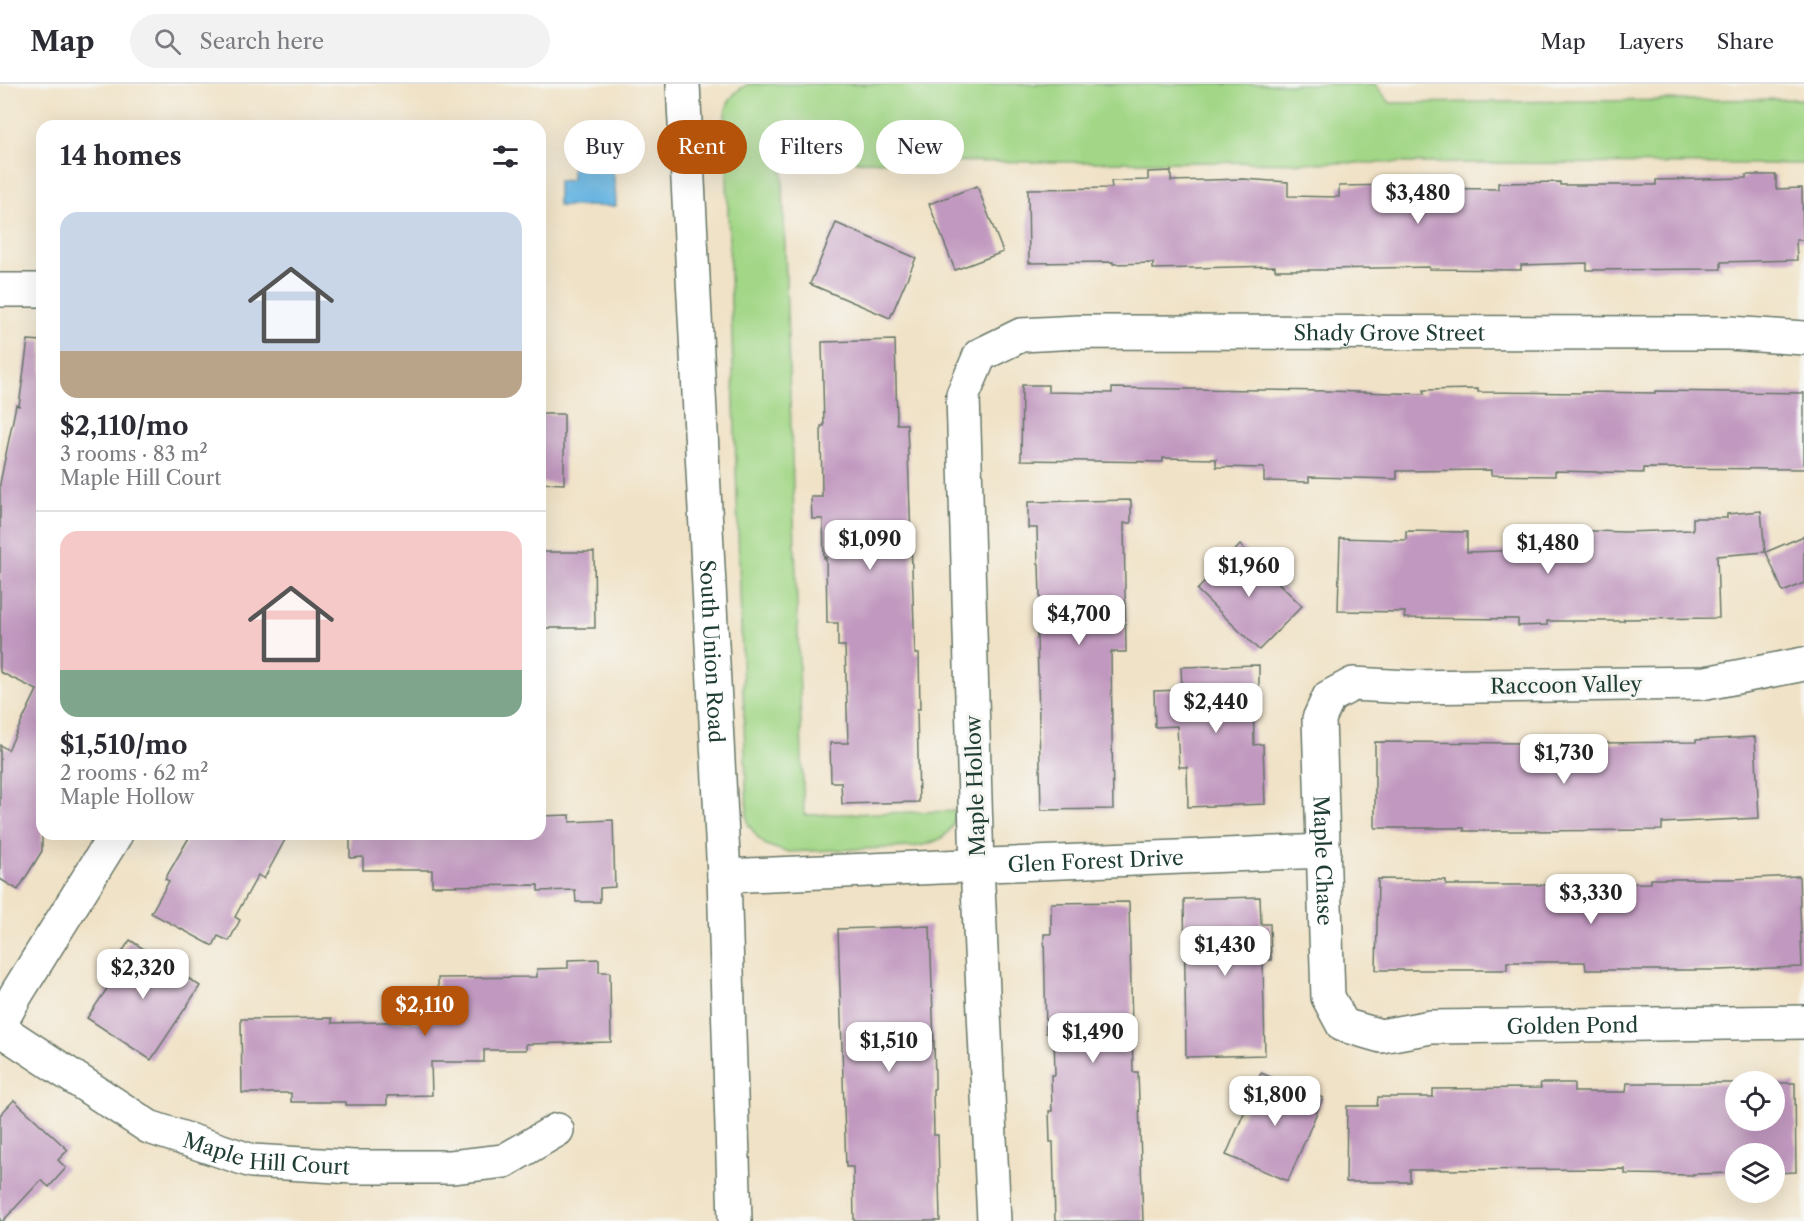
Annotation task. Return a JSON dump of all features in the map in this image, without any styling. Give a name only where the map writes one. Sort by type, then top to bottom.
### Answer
[{"type":"street","name":"South Union Road","points":[[683,84],[724,876],[735,1221]]},
{"type":"street","points":[[0,290],[36,290]]},
{"type":"street","name":"Shady Grove Street","points":[[980,355],[1021,335],[1078,332],[1718,333],[1804,338]]},
{"type":"street","name":"Maple Hollow","points":[[980,355],[963,395],[977,866],[994,1221]]},
{"type":"street","name":"Raccoon Valley","points":[[1329,697],[1353,684],[1409,687],[1706,683],[1804,664]]},
{"type":"street","name":"Maple Chase","points":[[1329,697],[1319,719],[1328,997],[1343,1025]]},
{"type":"street","points":[[0,1024],[112,840]]},
{"type":"street","name":"Glen Forest Drive","points":[[724,876],[1324,851]]},
{"type":"street","name":"Golden Pond","points":[[1343,1025],[1381,1035],[1431,1027],[1804,1022]]},
{"type":"street","name":"Maple Hill Court","points":[[0,1029],[149,1127],[252,1161],[354,1167],[451,1167],[504,1161],[557,1130]]},
{"type":"green space","points":[[749,84],[1375,84],[1390,103],[1804,99],[1804,164],[964,162],[964,120],[876,120],[876,161],[864,161],[864,120],[759,120],[759,174],[782,174],[804,815],[957,811],[955,820],[942,838],[922,845],[786,852],[766,845],[759,839],[748,824],[747,815],[727,174],[747,174],[747,120],[725,120],[725,114],[733,96]]},
{"type":"water","points":[[572,174],[613,174],[616,206],[558,206],[558,181],[572,180]]},
{"type":"building","points":[[1171,171],[1171,181],[1243,179],[1288,182],[1288,196],[1339,197],[1339,186],[1402,185],[1402,188],[1498,189],[1498,183],[1656,185],[1656,180],[1776,175],[1776,189],[1802,188],[1803,240],[1796,240],[1797,260],[1721,262],[1721,269],[1587,270],[1587,263],[1521,265],[1521,270],[1429,269],[1429,267],[1275,270],[1275,266],[1153,269],[1153,263],[1029,263],[1028,189],[1112,188],[1111,181],[1148,180],[1148,172]]},
{"type":"building","points":[[977,186],[1003,252],[955,270],[929,204]]},
{"type":"building","points":[[836,223],[916,258],[890,318],[810,284]]},
{"type":"building","points":[[28,340],[36,341],[36,690],[0,672],[0,483],[16,405],[19,406]]},
{"type":"building","points":[[895,340],[897,424],[907,424],[915,654],[919,654],[920,709],[917,709],[919,802],[842,804],[841,782],[831,782],[830,743],[848,743],[845,646],[838,646],[838,623],[827,623],[823,519],[812,519],[811,497],[822,497],[821,426],[824,426],[822,342]]},
{"type":"building","points":[[1022,385],[1048,385],[1048,392],[1112,393],[1112,388],[1424,394],[1424,390],[1478,389],[1478,392],[1804,393],[1804,469],[1643,468],[1643,473],[1555,471],[1555,476],[1491,475],[1491,470],[1397,471],[1397,479],[1309,477],[1309,482],[1264,481],[1264,468],[1216,467],[1216,459],[1163,458],[1163,462],[1021,460]]},
{"type":"building","points":[[546,414],[564,414],[564,484],[546,483]]},
{"type":"building","points":[[1131,500],[1131,523],[1124,523],[1126,652],[1111,652],[1113,809],[1041,810],[1037,634],[1041,634],[1039,564],[1037,528],[1028,528],[1028,502]]},
{"type":"building","points":[[1761,511],[1765,552],[1717,556],[1719,618],[1547,621],[1547,625],[1518,626],[1518,619],[1404,618],[1405,612],[1338,611],[1340,538],[1406,540],[1406,531],[1467,532],[1467,552],[1564,549],[1564,530],[1624,532],[1693,530],[1693,518],[1727,518],[1727,514]]},
{"type":"building","points":[[1804,536],[1804,583],[1783,592],[1766,552]]},
{"type":"building","points":[[1240,545],[1302,606],[1259,650],[1197,590]]},
{"type":"building","points":[[546,552],[594,552],[595,628],[546,628]]},
{"type":"building","points":[[1259,665],[1259,690],[1253,691],[1254,745],[1263,744],[1265,804],[1188,807],[1187,767],[1179,767],[1177,726],[1155,727],[1154,691],[1182,690],[1181,667]]},
{"type":"building","points":[[36,692],[36,840],[42,840],[42,851],[18,890],[0,879],[0,745],[8,750]]},
{"type":"building","points":[[1563,736],[1563,742],[1596,741],[1596,743],[1696,742],[1696,740],[1755,737],[1759,818],[1662,823],[1662,830],[1464,831],[1464,828],[1375,828],[1375,742],[1534,743],[1533,737]]},
{"type":"building","points":[[570,815],[570,822],[613,820],[615,887],[600,888],[600,902],[576,902],[575,890],[538,891],[538,885],[432,886],[432,870],[363,870],[363,857],[350,858],[350,840],[546,840],[546,816]]},
{"type":"building","points":[[188,840],[285,840],[264,879],[258,875],[235,917],[240,920],[229,941],[218,936],[213,946],[151,913],[169,881],[165,879]]},
{"type":"building","points":[[1799,876],[1802,967],[1719,970],[1586,970],[1585,962],[1507,962],[1507,970],[1376,970],[1378,879],[1446,880],[1446,885],[1552,885],[1651,883],[1651,879]]},
{"type":"building","points":[[1260,897],[1261,924],[1270,924],[1271,960],[1263,960],[1265,1055],[1186,1057],[1184,899]]},
{"type":"building","points":[[1129,902],[1133,1072],[1138,1072],[1143,1221],[1055,1221],[1053,1142],[1050,1142],[1049,1111],[1052,1111],[1051,1075],[1055,1075],[1054,1033],[1046,1033],[1044,934],[1051,934],[1051,903]]},
{"type":"building","points":[[930,926],[935,1075],[934,1135],[938,1135],[940,1221],[854,1221],[853,1167],[846,1167],[838,929]]},
{"type":"building","points":[[130,940],[200,986],[151,1060],[87,1018],[113,980],[106,976]]},
{"type":"building","points":[[599,959],[599,972],[610,972],[611,1042],[526,1044],[526,1050],[484,1050],[484,1062],[431,1062],[432,1095],[387,1096],[387,1105],[291,1102],[291,1093],[242,1093],[241,1019],[332,1018],[332,1023],[439,1021],[438,978],[537,977],[537,969],[568,968],[568,960]]},
{"type":"building","points":[[1261,1073],[1323,1098],[1288,1181],[1226,1155]]},
{"type":"building","points":[[1540,1083],[1574,1083],[1574,1092],[1626,1092],[1627,1083],[1725,1083],[1725,1131],[1785,1131],[1785,1083],[1795,1083],[1796,1172],[1785,1172],[1785,1143],[1725,1143],[1725,1173],[1625,1174],[1625,1169],[1410,1170],[1410,1182],[1346,1182],[1347,1106],[1377,1106],[1378,1097],[1433,1097],[1433,1089],[1541,1088]]},
{"type":"building","points":[[14,1100],[68,1150],[58,1160],[66,1168],[49,1187],[41,1180],[3,1221],[0,1221],[0,1115]]}]
